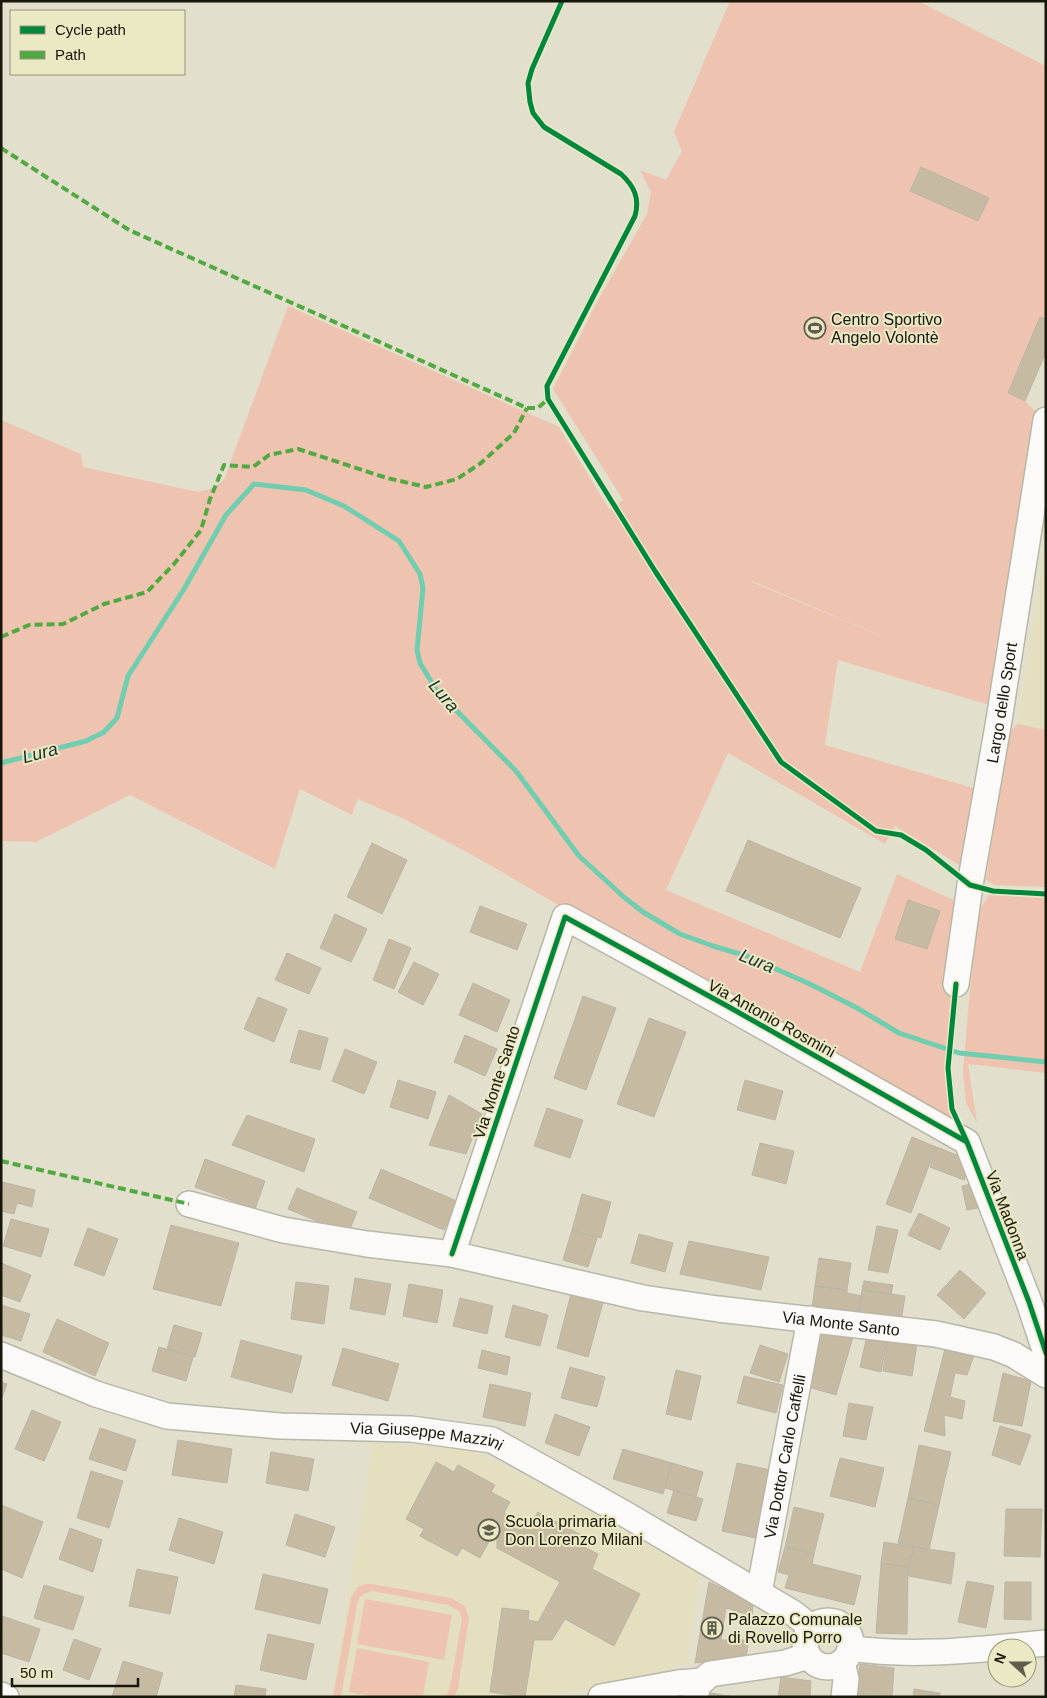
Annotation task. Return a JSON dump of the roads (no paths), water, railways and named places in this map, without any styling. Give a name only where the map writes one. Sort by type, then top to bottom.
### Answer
[{"type":"street","name":"Largo dello Sport","points":[[956,984],[970,885],[999,720],[1046,420]]},
{"type":"street","name":"Via Antonio Rosmini","points":[[565,918],[729,1007],[967,1142]]},
{"type":"street","name":"Via Monte Santo","points":[[452,1254],[565,918]]},
{"type":"street","name":"Via Madonna","points":[[967,1142],[1046,1353]]},
{"type":"street","name":"Via Monte Santo","points":[[189,1204],[283,1230],[367,1244],[452,1254],[643,1298],[718,1310],[936,1334],[994,1346],[1014,1355],[1046,1376]]},
{"type":"street","name":"Via Dottor Carlo Caffelli","points":[[759,1593],[810,1319]]},
{"type":"street","name":"Via Giuseppe Mazzini","points":[[1,1355],[96,1394],[167,1416],[280,1426],[411,1429],[492,1440],[625,1514],[793,1613],[812,1627]]},
{"type":"street","points":[[844,1697],[846,1679],[846,1655],[848,1634],[839,1624],[824,1621],[812,1627],[807,1634],[805,1649],[813,1662],[827,1667],[835,1666],[846,1655],[870,1651],[902,1652],[973,1649],[1046,1643]]},
{"type":"street","points":[[601,1697],[678,1683],[698,1689],[710,1674],[785,1663],[808,1656]]},
{"type":"street","points":[[1,1695],[6,1697]]},
{"type":"waterway","name":"Lura","points":[[1,763],[86,741],[104,732],[117,718],[128,676],[184,589],[226,515],[254,484],[306,490],[344,506],[399,541],[420,574],[423,588],[417,650],[420,663],[437,691],[516,771],[579,856],[643,912],[680,934],[747,956],[812,985],[857,1008],[899,1033],[959,1053],[1046,1062]]},
{"type":"place","name":"Centro Sportivo Angelo Volontè","points":[[815,328]]},
{"type":"place","name":"Scuola primaria Don Lorenzo Milani","points":[[489,1530]]},
{"type":"place","name":"Palazzo Comunale di Rovello Porro","points":[[712,1628]]}]
